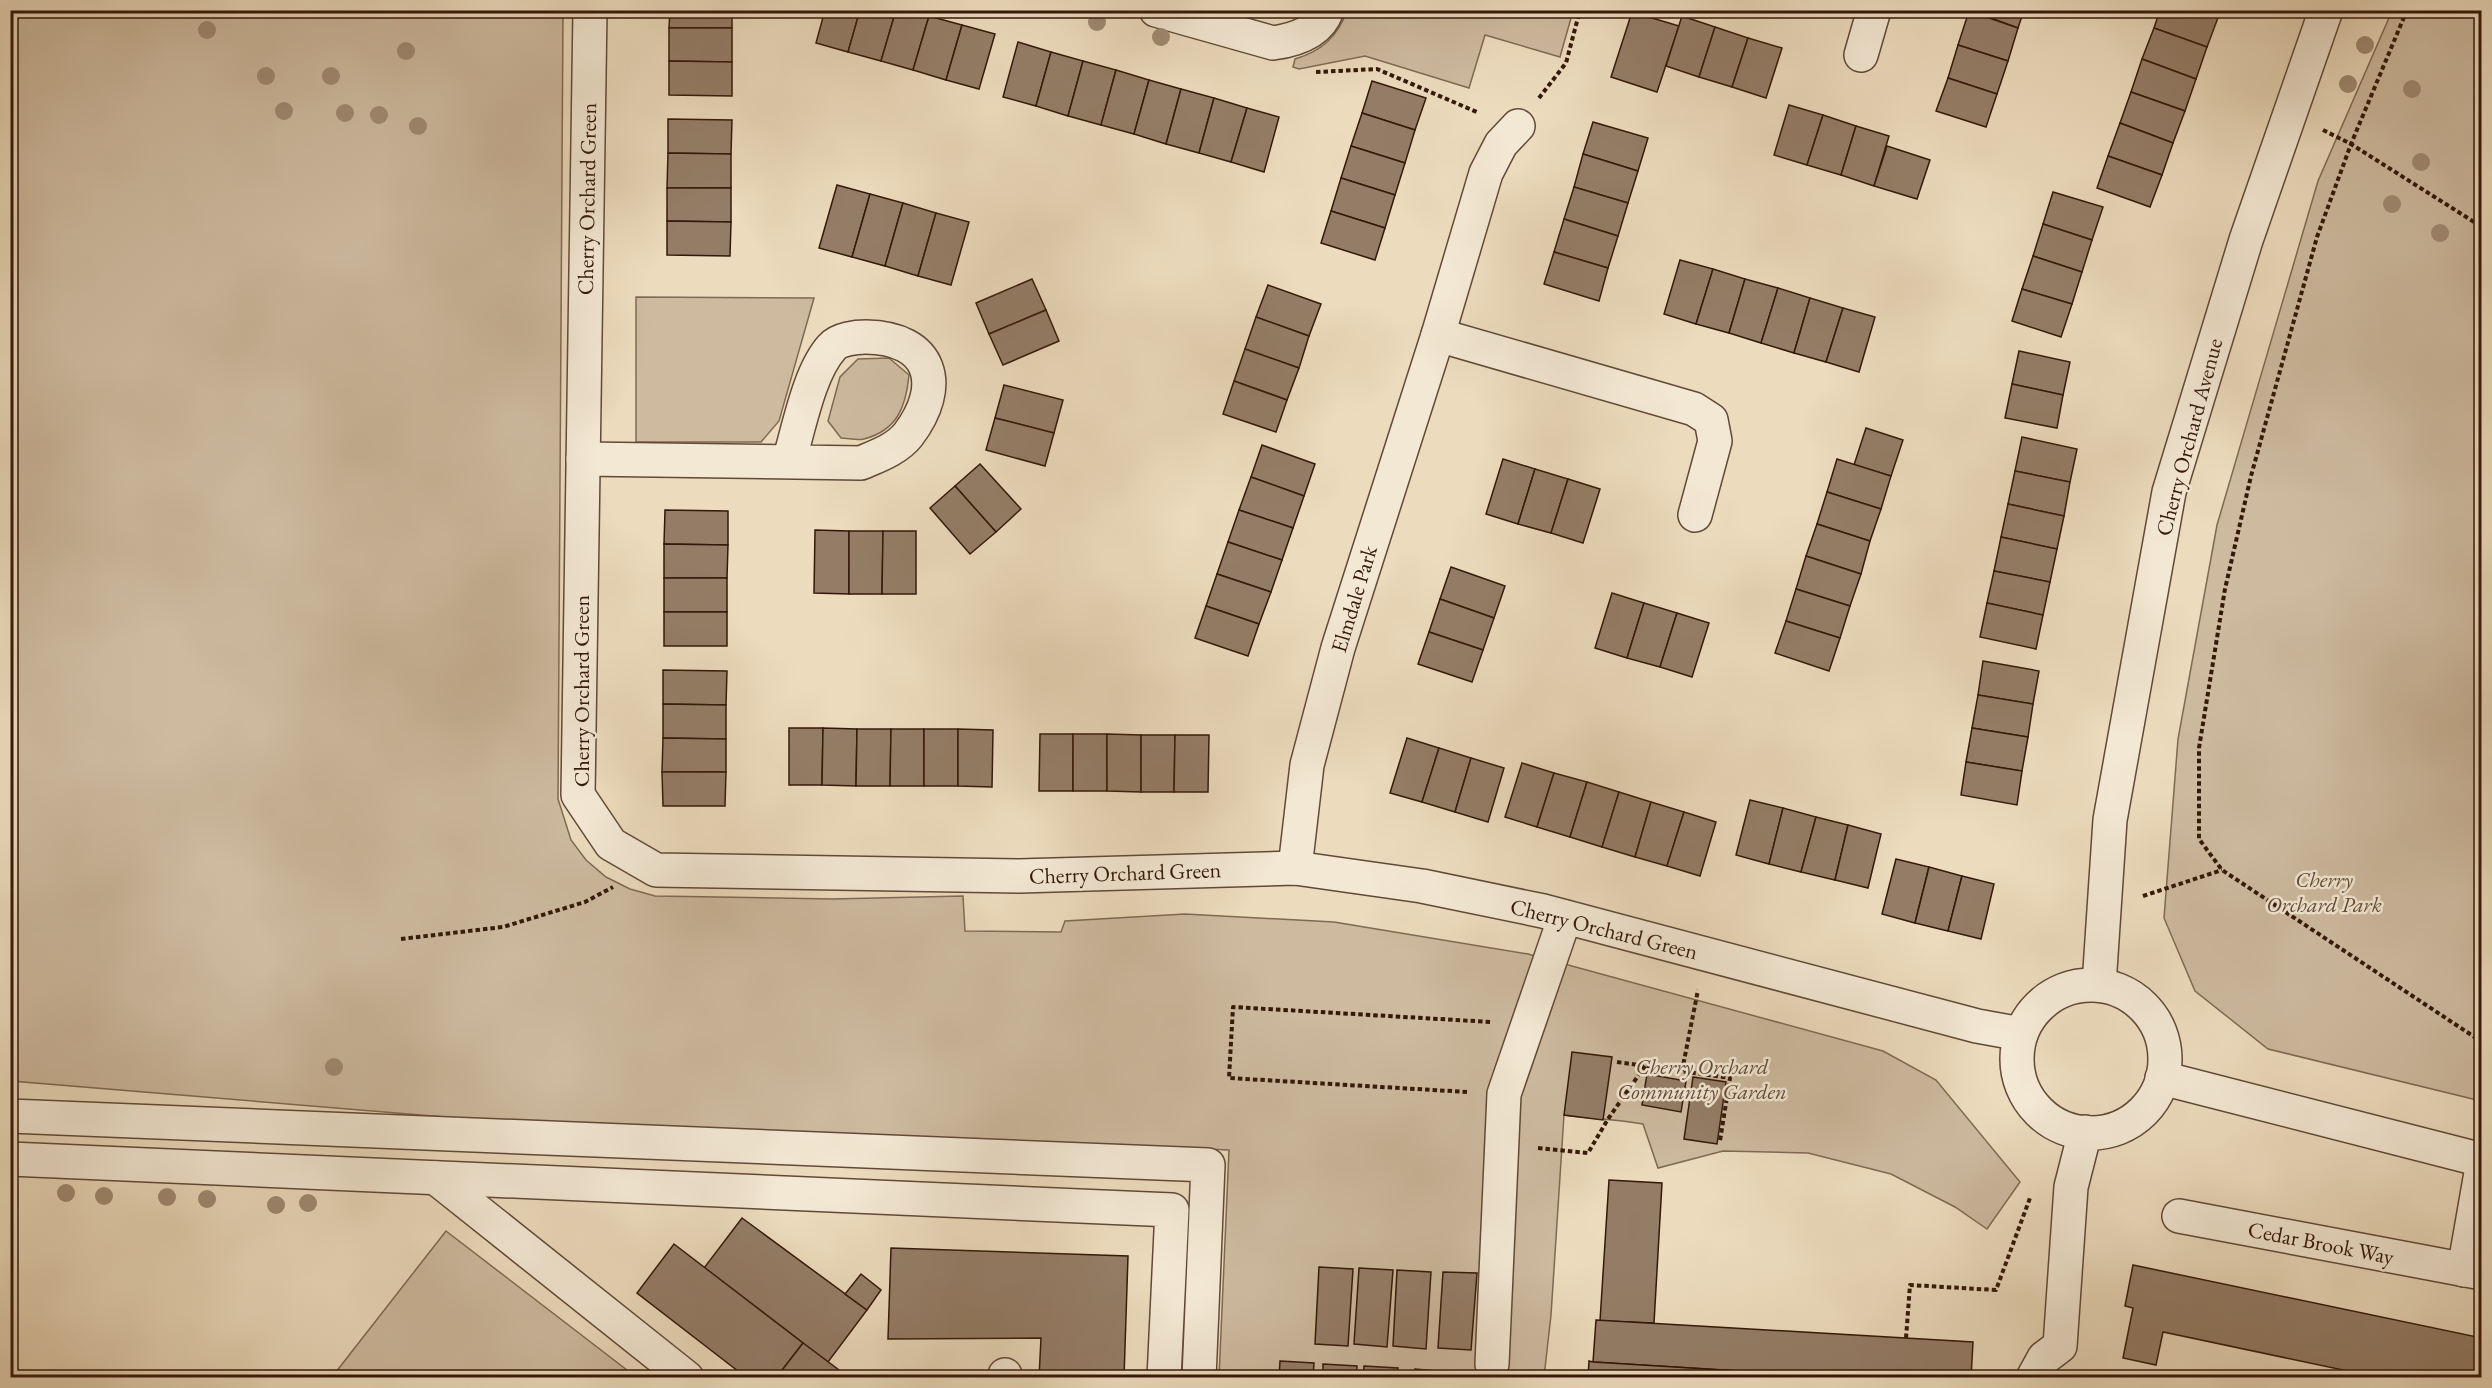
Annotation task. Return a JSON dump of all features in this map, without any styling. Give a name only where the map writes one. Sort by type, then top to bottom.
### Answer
[{"type":"street","name":"Cherry Orchard Green","points":[[590,10],[578,795],[611,844],[656,870],[1019,876],[1295,868],[1422,886],[1565,917],[1977,1026],[2021,1034]]},
{"type":"street","points":[[1156,10],[1273,43],[1292,40],[1308,34],[1327,10]]},
{"type":"street","points":[[1861,54],[1874,10]]},
{"type":"street","name":"Cherry Orchard Avenue","points":[[2099,985],[2110,820],[2169,492],[2246,240],[2325,10]]},
{"type":"street","name":"Elmdale Park","points":[[1295,868],[1307,765],[1338,648],[1438,335],[1486,173],[1501,144],[1518,126]]},
{"type":"street","points":[[1438,335],[1694,409],[1711,420],[1715,441],[1695,515]]},
{"type":"street","points":[[583,459],[861,463],[885,453],[907,436],[928,399],[930,376],[923,361],[910,346],[887,337],[857,337],[834,344],[819,364],[789,461]]},
{"type":"street","points":[[1492,1364],[1504,1094],[1565,917]]},
{"type":"street","points":[[2099,985],[2120,990],[2132,996],[2143,1006],[2157,1025],[2164,1045],[2165,1061],[2162,1078],[2148,1105],[2137,1116],[2110,1130],[2085,1132],[2071,1130],[2048,1119],[2028,1097],[2018,1071],[2017,1053],[2021,1034],[2032,1014],[2050,996],[2074,987],[2099,985]]},
{"type":"street","points":[[2162,1078],[2481,1160]]},
{"type":"street","points":[[10,1116],[1209,1165],[1199,1377]]},
{"type":"street","points":[[2033,1377],[2044,1358],[2060,1346],[2071,1187],[2085,1132]]},
{"type":"street","points":[[10,1159],[1172,1210],[1164,1377]]},
{"type":"street","name":"Cedar Brook Way","points":[[2179,1216],[2473,1271],[2481,1167]]},
{"type":"street","points":[[436,1178],[687,1377]]},
{"type":"path","points":[[1273,43],[1293,74],[1377,69],[1479,113],[1518,126],[1566,63],[1580,10]]},
{"type":"path","points":[[2407,10],[2351,144],[2317,237],[2251,476],[2225,590],[2199,748],[2199,839],[2222,870],[2481,1042]]},
{"type":"path","points":[[2290,113],[2351,144],[2481,227]]},
{"type":"path","points":[[401,939],[503,927],[585,902],[651,867]]},
{"type":"path","points":[[2104,909],[2222,870]]},
{"type":"path","points":[[1682,1071],[1695,999],[1710,956]]},
{"type":"path","points":[[1504,1094],[1229,1078],[1233,1007],[1485,1020],[1526,1031]]},
{"type":"path","points":[[1617,1062],[1730,1078],[1720,1141]]},
{"type":"path","points":[[1502,1144],[1588,1153],[1608,1119],[1645,1066]]},
{"type":"path","points":[[1906,1338],[1910,1285],[1996,1290],[2032,1195]]},
{"type":"green space","points":[[1347,10],[1573,11],[1560,57],[1485,35],[1469,88],[1365,56],[1299,69],[1293,67],[1295,59],[1313,52],[1333,36]]},
{"type":"green space","name":"Cherry Orchard Community Garden","points":[[10,11],[563,11],[558,799],[571,840],[586,860],[606,877],[630,889],[655,896],[832,899],[963,896],[965,931],[1061,932],[1065,921],[1185,914],[1334,922],[1528,954],[1883,1051],[1936,1080],[2020,1182],[1987,1229],[1955,1207],[1891,1174],[1808,1153],[1723,1151],[1658,1168],[1643,1124],[1564,1115],[1551,1315],[1544,1377],[1219,1378],[1229,1150],[457,1118],[11,1081]]},
{"type":"green space","name":"Cherry Orchard Park","points":[[2392,11],[2481,11],[2481,1101],[2268,1049],[2195,991],[2164,918],[2178,739],[2217,525],[2318,181]]},
{"type":"green space","points":[[636,297],[814,298],[779,421],[761,442],[636,442]]},
{"type":"green space","points":[[889,358],[909,375],[905,397],[898,415],[885,430],[876,435],[861,440],[841,438],[828,421],[840,377],[858,359]]},
{"type":"green space","points":[[446,1231],[636,1377],[332,1377]]},
{"type":"building","points":[[670,10],[732,10],[732,28],[669,28]]},
{"type":"building","points":[[825,10],[860,10],[848,52],[816,43]]},
{"type":"building","points":[[860,10],[896,10],[881,61],[848,52]]},
{"type":"building","points":[[896,10],[910,10],[929,16],[913,70],[881,61]]},
{"type":"building","points":[[1969,10],[2024,10],[2018,28]]},
{"type":"building","points":[[2160,10],[2207,10],[2219,15],[2207,47],[2154,28]]},
{"type":"building","points":[[1969,11],[2018,28],[2008,61],[1958,45]]},
{"type":"building","points":[[1632,12],[1679,26],[1657,92],[1611,77]]},
{"type":"building","points":[[929,16],[962,25],[946,80],[913,70]]},
{"type":"building","points":[[1682,16],[1715,27],[1699,77],[1666,66]]},
{"type":"building","points":[[962,25],[995,34],[979,89],[946,80]]},
{"type":"building","points":[[1715,27],[1748,38],[1732,87],[1699,77]]},
{"type":"building","points":[[669,28],[732,28],[732,62],[669,61]]},
{"type":"building","points":[[2154,28],[2207,47],[2196,79],[2142,59]]},
{"type":"building","points":[[1748,38],[1782,48],[1766,98],[1732,87]]},
{"type":"building","points":[[1018,42],[1051,52],[1036,106],[1003,97]]},
{"type":"building","points":[[1958,45],[2008,61],[1997,94],[1948,78]]},
{"type":"building","points":[[1051,52],[1083,61],[1068,116],[1036,106]]},
{"type":"building","points":[[2142,59],[2196,79],[2185,111],[2131,92]]},
{"type":"building","points":[[669,61],[732,62],[732,96],[669,95]]},
{"type":"building","points":[[1083,61],[1116,70],[1101,125],[1068,116]]},
{"type":"building","points":[[1116,70],[1149,80],[1134,134],[1101,125]]},
{"type":"building","points":[[1948,78],[1997,94],[1986,127],[1936,111]]},
{"type":"building","points":[[1149,80],[1181,89],[1166,144],[1134,134]]},
{"type":"building","points":[[1372,81],[1426,98],[1415,130],[1362,113]]},
{"type":"building","points":[[1181,89],[1214,98],[1199,153],[1166,144]]},
{"type":"building","points":[[2131,92],[2185,111],[2173,143],[2120,123]]},
{"type":"building","points":[[1214,98],[1247,108],[1231,162],[1199,153]]},
{"type":"building","points":[[1789,105],[1823,115],[1807,165],[1774,155]]},
{"type":"building","points":[[1247,108],[1279,117],[1264,172],[1231,162]]},
{"type":"building","points":[[1362,113],[1415,130],[1405,163],[1351,146]]},
{"type":"building","points":[[1823,115],[1856,126],[1841,175],[1807,165]]},
{"type":"building","points":[[668,119],[732,120],[731,154],[668,153]]},
{"type":"building","points":[[1593,122],[1648,138],[1638,171],[1583,154]]},
{"type":"building","points":[[2120,123],[2173,143],[2162,175],[2108,156]]},
{"type":"building","points":[[1856,126],[1889,136],[1874,186],[1841,175]]},
{"type":"building","points":[[1351,146],[1405,163],[1395,195],[1341,178]]},
{"type":"building","points":[[1887,146],[1930,160],[1917,199],[1874,186]]},
{"type":"building","points":[[668,153],[731,154],[731,188],[667,188]]},
{"type":"building","points":[[1583,154],[1638,171],[1628,203],[1574,187]]},
{"type":"building","points":[[2108,156],[2162,175],[2150,207],[2097,188]]},
{"type":"building","points":[[1341,178],[1395,195],[1385,228],[1331,211]]},
{"type":"building","points":[[837,185],[870,194],[852,257],[819,248]]},
{"type":"building","points":[[1574,187],[1628,203],[1618,236],[1564,219]]},
{"type":"building","points":[[667,188],[731,188],[731,222],[667,221]]},
{"type":"building","points":[[2053,192],[2103,207],[2092,240],[2043,224]]},
{"type":"building","points":[[870,194],[903,203],[885,266],[852,257]]},
{"type":"building","points":[[903,203],[936,213],[918,276],[885,266]]},
{"type":"building","points":[[1331,211],[1385,228],[1375,260],[1321,243]]},
{"type":"building","points":[[936,213],[969,222],[951,285],[918,276]]},
{"type":"building","points":[[1564,219],[1618,236],[1608,268],[1554,252]]},
{"type":"building","points":[[667,221],[731,222],[730,256],[667,255]]},
{"type":"building","points":[[2043,224],[2092,240],[2082,272],[2033,256]]},
{"type":"building","points":[[1554,252],[1608,268],[1599,301],[1544,284]]},
{"type":"building","points":[[2033,256],[2082,272],[2072,304],[2022,289]]},
{"type":"building","points":[[1680,260],[1713,269],[1696,324],[1664,314]]},
{"type":"building","points":[[1713,269],[1745,279],[1729,333],[1696,324]]},
{"type":"building","points":[[1032,279],[1046,310],[989,334],[976,303]]},
{"type":"building","points":[[1745,279],[1778,288],[1761,343],[1729,333]]},
{"type":"building","points":[[1268,285],[1321,304],[1309,336],[1256,317]]},
{"type":"building","points":[[1778,288],[1810,298],[1794,353],[1761,343]]},
{"type":"building","points":[[2022,289],[2072,304],[2061,337],[2012,321]]},
{"type":"building","points":[[1810,298],[1843,308],[1826,362],[1794,353]]},
{"type":"building","points":[[1843,308],[1875,317],[1859,372],[1826,362]]},
{"type":"building","points":[[1046,310],[1059,341],[1003,365],[989,334]]},
{"type":"building","points":[[1256,317],[1309,336],[1299,368],[1245,349]]},
{"type":"building","points":[[1245,349],[1299,368],[1287,400],[1234,381]]},
{"type":"building","points":[[2019,351],[2070,362],[2063,395],[2012,384]]},
{"type":"building","points":[[1234,381],[1287,400],[1276,432],[1223,414]]},
{"type":"building","points":[[2012,384],[2063,395],[2057,428],[2005,418]]},
{"type":"building","points":[[1004,385],[1063,400],[1054,433],[995,418]]},
{"type":"building","points":[[995,418],[1054,433],[1045,466],[986,450]]},
{"type":"building","points":[[1866,428],[1903,440],[1891,476],[1854,465]]},
{"type":"building","points":[[2022,437],[2077,449],[2070,482],[2015,471]]},
{"type":"building","points":[[1262,445],[1315,464],[1304,496],[1251,477]]},
{"type":"building","points":[[1503,459],[1535,469],[1518,524],[1486,514]]},
{"type":"building","points":[[1837,459],[1891,476],[1881,509],[1827,492]]},
{"type":"building","points":[[980,464],[1021,509],[996,532],[955,486]]},
{"type":"building","points":[[1535,469],[1568,479],[1551,533],[1518,524]]},
{"type":"building","points":[[2015,471],[2070,482],[2064,516],[2008,504]]},
{"type":"building","points":[[1251,477],[1304,496],[1293,528],[1239,510]]},
{"type":"building","points":[[1568,479],[1600,489],[1583,543],[1551,533]]},
{"type":"building","points":[[955,486],[996,532],[970,554],[930,508]]},
{"type":"building","points":[[1827,492],[1881,509],[1870,541],[1817,524]]},
{"type":"building","points":[[2008,504],[2064,516],[2057,549],[2001,537]]},
{"type":"building","points":[[665,510],[728,511],[728,545],[664,544]]},
{"type":"building","points":[[1239,510],[1293,528],[1282,560],[1228,542]]},
{"type":"building","points":[[1817,524],[1870,541],[1861,574],[1806,556]]},
{"type":"building","points":[[815,530],[849,531],[849,594],[814,593]]},
{"type":"building","points":[[849,531],[883,531],[882,594],[849,594]]},
{"type":"building","points":[[883,531],[916,531],[916,594],[882,594]]},
{"type":"building","points":[[2001,537],[2057,549],[2050,582],[1994,571]]},
{"type":"building","points":[[1228,542],[1282,560],[1271,592],[1217,574]]},
{"type":"building","points":[[664,544],[728,545],[727,578],[664,578]]},
{"type":"building","points":[[1806,556],[1861,574],[1850,606],[1796,589]]},
{"type":"building","points":[[1451,567],[1505,586],[1494,618],[1440,599]]},
{"type":"building","points":[[1994,571],[2050,582],[2043,615],[1987,603]]},
{"type":"building","points":[[1217,574],[1271,592],[1259,624],[1206,606]]},
{"type":"building","points":[[664,578],[727,578],[727,612],[664,612]]},
{"type":"building","points":[[1796,589],[1850,606],[1840,638],[1786,621]]},
{"type":"building","points":[[1612,593],[1644,603],[1627,658],[1595,648]]},
{"type":"building","points":[[1440,599],[1494,618],[1483,650],[1429,632]]},
{"type":"building","points":[[1644,603],[1677,613],[1660,667],[1627,658]]},
{"type":"building","points":[[1987,603],[2043,615],[2036,649],[1980,637]]},
{"type":"building","points":[[1206,606],[1259,624],[1248,656],[1195,638]]},
{"type":"building","points":[[664,612],[727,612],[727,646],[664,646]]},
{"type":"building","points":[[1677,613],[1709,623],[1692,677],[1660,667]]},
{"type":"building","points":[[1786,621],[1840,638],[1829,671],[1775,653]]},
{"type":"building","points":[[1429,632],[1483,650],[1472,682],[1418,664]]},
{"type":"building","points":[[1983,661],[2039,671],[2033,704],[1978,695]]},
{"type":"building","points":[[663,670],[727,671],[726,705],[663,704]]},
{"type":"building","points":[[1978,695],[2033,704],[2028,737],[1972,728]]},
{"type":"building","points":[[663,704],[726,705],[726,739],[663,738]]},
{"type":"building","points":[[789,728],[823,728],[822,785],[789,785]]},
{"type":"building","points":[[823,728],[857,729],[856,786],[822,785]]},
{"type":"building","points":[[1972,728],[2028,737],[2022,771],[1966,762]]},
{"type":"building","points":[[857,729],[891,729],[890,786],[856,786]]},
{"type":"building","points":[[891,729],[924,729],[924,786],[890,786]]},
{"type":"building","points":[[924,729],[958,729],[958,786],[924,786]]},
{"type":"building","points":[[958,729],[993,730],[992,787],[958,786]]},
{"type":"building","points":[[1040,734],[1073,734],[1073,791],[1039,791]]},
{"type":"building","points":[[1073,734],[1107,734],[1107,791],[1073,791]]},
{"type":"building","points":[[1107,734],[1141,735],[1141,792],[1107,791]]},
{"type":"building","points":[[1141,735],[1175,735],[1174,792],[1141,792]]},
{"type":"building","points":[[1175,735],[1209,735],[1208,792],[1174,792]]},
{"type":"building","points":[[663,738],[726,739],[726,772],[662,772]]},
{"type":"building","points":[[1407,738],[1439,748],[1422,802],[1390,793]]},
{"type":"building","points":[[1439,748],[1471,758],[1455,812],[1422,802]]},
{"type":"building","points":[[1471,758],[1504,768],[1488,822],[1455,812]]},
{"type":"building","points":[[1966,762],[2022,771],[2017,805],[1961,795]]},
{"type":"building","points":[[1522,763],[1554,773],[1537,827],[1505,817]]},
{"type":"building","points":[[662,772],[726,772],[725,806],[663,806]]},
{"type":"building","points":[[1554,773],[1587,782],[1570,837],[1537,827]]},
{"type":"building","points":[[1587,782],[1619,792],[1602,847],[1570,837]]},
{"type":"building","points":[[1619,792],[1651,802],[1635,857],[1602,847]]},
{"type":"building","points":[[1750,800],[1783,808],[1769,864],[1736,855]]},
{"type":"building","points":[[1651,802],[1684,812],[1667,866],[1635,857]]},
{"type":"building","points":[[1783,808],[1816,817],[1801,872],[1769,864]]},
{"type":"building","points":[[1684,812],[1716,822],[1700,876],[1667,866]]},
{"type":"building","points":[[1816,817],[1848,825],[1835,880],[1801,872]]},
{"type":"building","points":[[1848,825],[1881,834],[1868,888],[1835,880]]},
{"type":"building","points":[[1896,859],[1929,867],[1915,923],[1882,914]]},
{"type":"building","points":[[1929,867],[1962,876],[1948,931],[1915,923]]},
{"type":"building","points":[[1962,876],[1994,884],[1981,939],[1948,931]]},
{"type":"building","points":[[1572,1052],[1612,1057],[1603,1120],[1564,1115]]},
{"type":"building","points":[[1647,1074],[1686,1081],[1681,1112],[1642,1105]]},
{"type":"building","points":[[1693,1077],[1726,1082],[1717,1144],[1684,1139]]},
{"type":"building","points":[[1609,1180],[1662,1183],[1654,1323],[1600,1321]]},
{"type":"building","points":[[742,1218],[867,1310],[828,1362],[704,1268]]},
{"type":"building","points":[[674,1244],[803,1343],[776,1378],[747,1378],[637,1293]]},
{"type":"building","points":[[891,1248],[1128,1256],[1124,1378],[1039,1378],[1041,1338],[888,1339]]},
{"type":"building","points":[[2133,1265],[2482,1338],[2482,1378],[2381,1378],[2163,1332],[2156,1365],[2123,1358],[2133,1308],[2125,1306]]},
{"type":"building","points":[[1319,1267],[1353,1269],[1348,1346],[1315,1344]]},
{"type":"building","points":[[1359,1268],[1393,1270],[1387,1347],[1354,1344]]},
{"type":"building","points":[[1397,1270],[1431,1272],[1426,1349],[1393,1346]]},
{"type":"building","points":[[1443,1272],[1477,1273],[1471,1350],[1438,1348]]},
{"type":"building","points":[[861,1274],[881,1290],[867,1310],[845,1294]]},
{"type":"building","points":[[1596,1320],[1973,1342],[1971,1378],[1851,1378],[1593,1362]]},
{"type":"building","points":[[803,1343],[843,1373],[840,1378],[776,1378]]},
{"type":"building","points":[[1280,1361],[1314,1363],[1313,1378],[1279,1378]]},
{"type":"building","points":[[1589,1361],[1593,1362],[1851,1378],[1588,1378]]},
{"type":"building","points":[[1323,1364],[1357,1366],[1356,1378],[1323,1378]]},
{"type":"building","points":[[1364,1366],[1398,1368],[1397,1378],[1363,1378]]},
{"type":"building","points":[[1415,1369],[1448,1372],[1448,1378],[1414,1378]]}]
